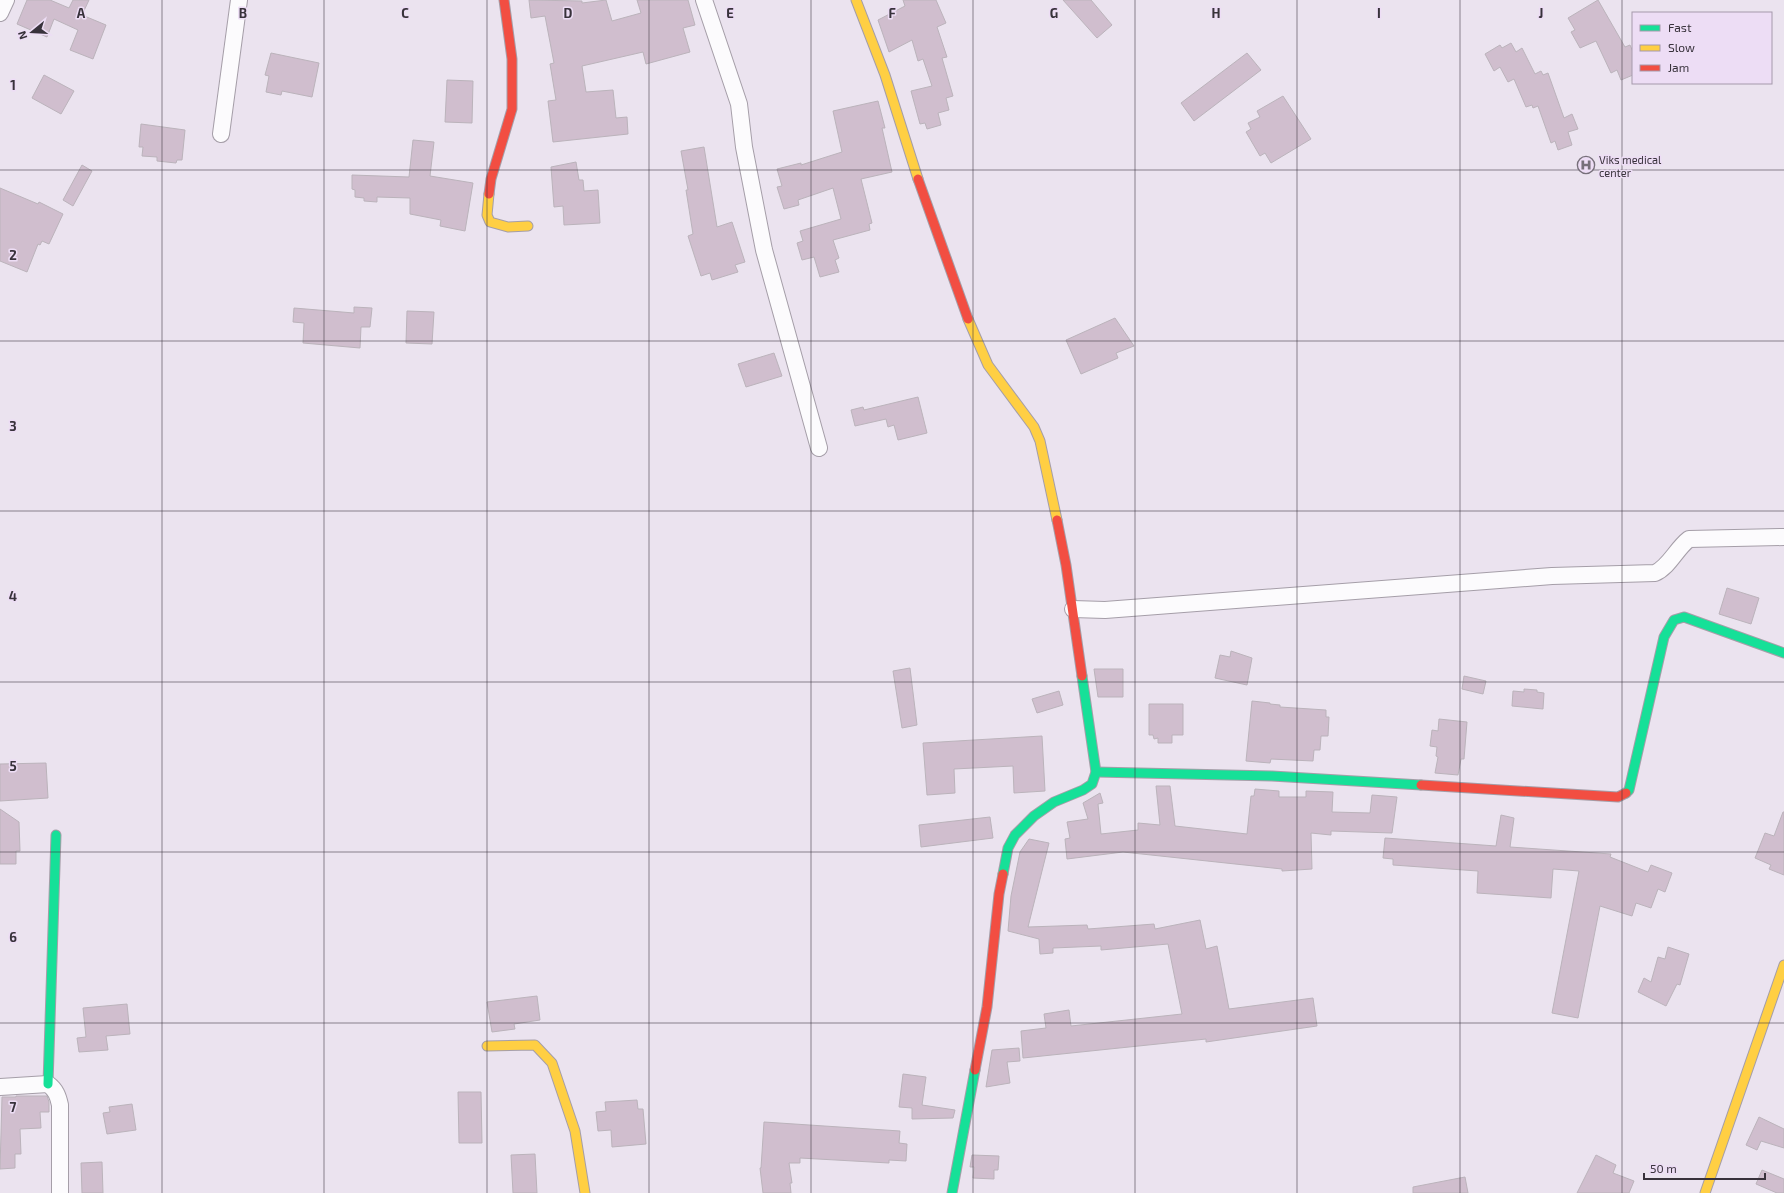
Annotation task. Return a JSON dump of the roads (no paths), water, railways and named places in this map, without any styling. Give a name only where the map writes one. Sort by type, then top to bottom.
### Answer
[{"type":"street","points":[[0,13],[6,0]]},
{"type":"street","points":[[221,134],[239,0]]},
{"type":"street","points":[[504,0],[512,59],[512,109],[491,179],[487,215],[490,222],[497,226],[528,226]]},
{"type":"street","points":[[704,0],[739,104],[744,147],[764,250],[819,448]]},
{"type":"street","points":[[856,0],[885,75],[973,335],[988,365],[1034,427],[1040,441],[1066,565],[1096,772],[1092,784],[1088,787],[1069,797],[1054,802],[1034,816],[1015,835],[1008,848],[999,894],[987,1007],[952,1193]]},
{"type":"street","points":[[1073,609],[1105,610],[1552,576],[1655,573],[1662,570],[1679,546],[1689,539],[1784,537]]},
{"type":"street","points":[[1096,772],[1272,776],[1618,797],[1624,795],[1629,790],[1664,638],[1674,620],[1684,617],[1784,653]]},
{"type":"street","points":[[48,1084],[56,835]]},
{"type":"street","points":[[1705,1193],[1784,965]]},
{"type":"street","points":[[487,1046],[535,1045],[552,1063],[576,1131],[585,1193]]},
{"type":"street","points":[[0,1087],[48,1084],[54,1089],[60,1105],[60,1193]]},
{"type":"place","name":"Viks medical center","points":[[1586,165]]}]
